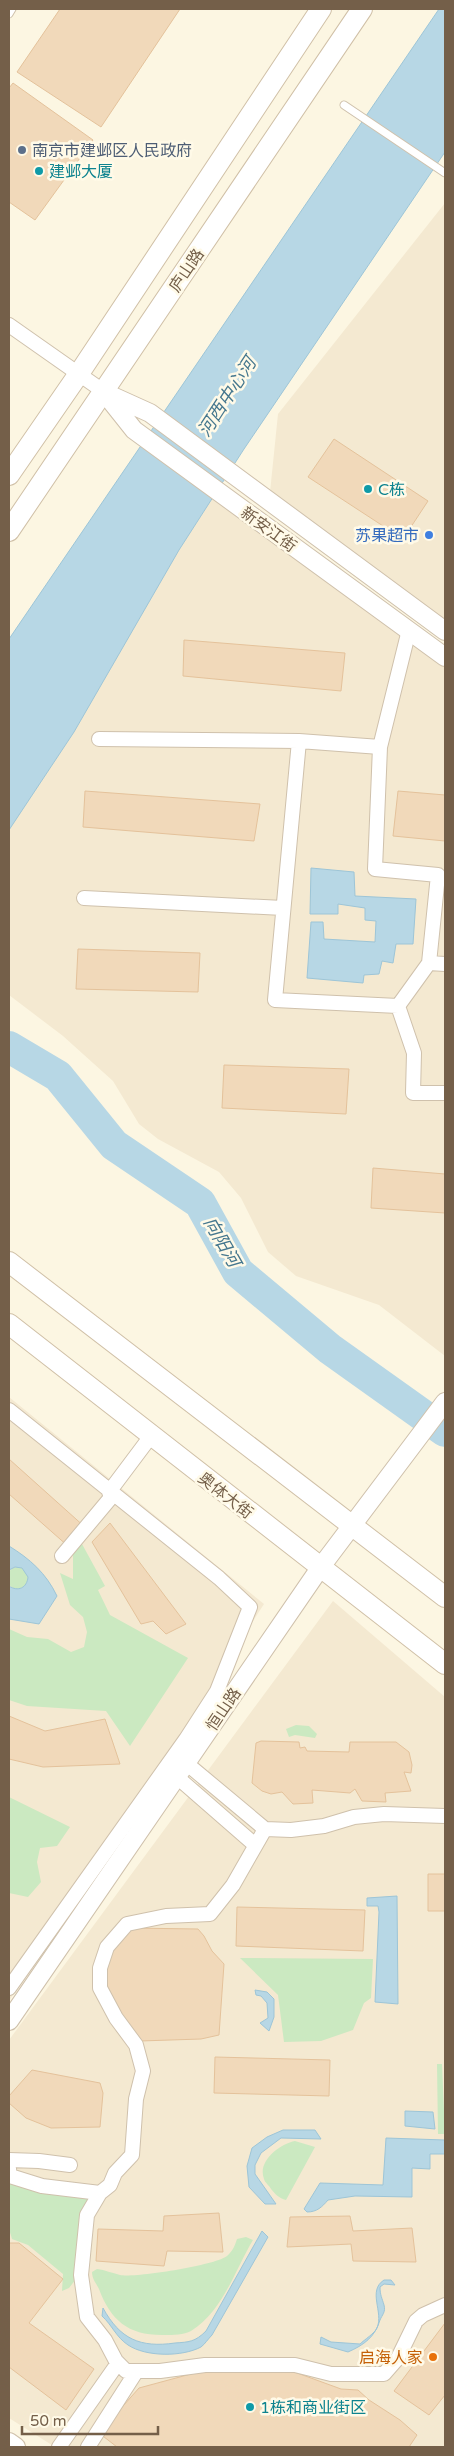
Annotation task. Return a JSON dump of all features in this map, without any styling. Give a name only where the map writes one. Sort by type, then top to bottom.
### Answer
[{"type":"main road","name":"庐山路","points":[[9,475],[78,375],[321,9]]},
{"type":"main road","name":"庐山路","points":[[9,531],[362,9]]},
{"type":"main road","points":[[9,1262],[445,1597]]},
{"type":"main road","name":"奥体大街","points":[[9,1324],[445,1664]]},
{"type":"street","name":"新安江街","points":[[9,325],[103,391],[150,414],[444,628]]},
{"type":"street","name":"新安江街","points":[[103,391],[134,430],[445,657]]},
{"type":"street","points":[[398,1006],[429,963],[438,875],[375,870],[380,747],[409,630]]},
{"type":"street","points":[[98,739],[299,741],[380,747]]},
{"type":"street","points":[[299,741],[275,1000],[398,1006]]},
{"type":"street","points":[[84,898],[283,908]]},
{"type":"street","points":[[429,963],[445,964]]},
{"type":"street","points":[[398,1006],[414,1053],[413,1093],[445,1093]]},
{"type":"street","name":"恒山路","points":[[9,2021],[320,1568],[445,1402]]},
{"type":"street","points":[[9,1410],[219,1578],[250,1608],[217,1691],[186,1739],[9,1988]]},
{"type":"street","points":[[62,1556],[111,1493],[151,1436]]},
{"type":"street","points":[[182,1770],[265,1829],[291,1830],[324,1826],[354,1817],[384,1814],[445,1816]]},
{"type":"street","points":[[182,1770],[255,1845]]},
{"type":"street","points":[[265,1829],[233,1885],[210,1914],[166,1916],[127,1924],[107,1947],[100,1968],[100,1988],[111,2010],[136,2045],[143,2071],[136,2099],[132,2155],[114,2173],[110,2185],[100,2193],[88,2215],[81,2275],[88,2317],[105,2340],[118,2363],[126,2371],[136,2372],[205,2364],[237,2364],[295,2365],[331,2374],[384,2374],[398,2358],[416,2321],[423,2315],[445,2305]]},
{"type":"street","points":[[9,2160],[39,2161],[70,2166]]},
{"type":"street","points":[[9,2169],[10,2176],[42,2186],[100,2193]]},
{"type":"street","points":[[59,2447],[118,2363]]},
{"type":"street","points":[[88,2447],[136,2372]]},
{"type":"street","points":[[9,2442],[16,2447]]},
{"type":"lane","points":[[9,14],[12,9]]},
{"type":"lane","points":[[344,105],[443,172]]},
{"type":"shaded area","points":[[445,203],[445,631],[269,502],[278,414]]},
{"type":"shaded area","points":[[211,487],[445,657],[445,1356],[379,1305],[296,1276],[268,1252],[241,1198],[219,1172],[158,1139],[139,1124],[113,1081],[63,1036],[9,995],[9,804]]},
{"type":"shaded area","points":[[9,1397],[264,1604],[9,2001]]},
{"type":"shaded area","points":[[333,1601],[445,1697],[445,2444],[443,2447],[55,2447],[9,2418],[9,2040]]},
{"type":"green space","points":[[82,1544],[105,1586],[98,1590],[110,1615],[188,1658],[130,1746],[106,1711],[27,1706],[9,1700],[9,1629],[27,1637],[48,1639],[71,1652],[84,1647],[87,1632],[83,1617],[70,1605],[60,1573],[73,1579],[73,1552]]},
{"type":"green space","points":[[18,1567],[26,1570],[29,1578],[26,1586],[18,1589],[10,1586],[7,1578],[10,1570]]},
{"type":"green space","points":[[296,1725],[309,1726],[317,1734],[315,1738],[295,1735],[289,1737],[286,1729]]},
{"type":"green space","points":[[9,1797],[70,1827],[57,1846],[40,1848],[37,1862],[41,1882],[28,1897],[9,1893]]},
{"type":"green space","points":[[240,1958],[373,1959],[371,1998],[364,2003],[353,2030],[321,2041],[284,2042],[278,1995]]},
{"type":"green space","points":[[437,2064],[442,2064],[445,2134],[438,2134]]},
{"type":"green space","points":[[295,2141],[315,2147],[286,2200],[279,2197],[273,2191],[265,2180],[263,2172],[264,2166],[271,2154]]},
{"type":"green space","points":[[9,2178],[93,2195],[76,2279],[69,2288],[62,2291],[63,2274],[28,2245],[12,2239],[9,2229]]},
{"type":"green space","points":[[246,2237],[253,2240],[220,2301],[202,2323],[185,2333],[152,2335],[131,2329],[109,2310],[94,2281],[92,2272],[97,2269],[120,2275],[142,2275],[220,2260],[232,2250],[237,2239]]},
{"type":"water","name":"河西中心河","points":[[439,9],[445,9],[445,152],[244,449],[179,550],[74,732],[9,830],[9,639]]},
{"type":"water","points":[[311,868],[354,872],[355,896],[416,899],[413,944],[396,944],[393,963],[382,961],[379,974],[364,975],[363,983],[307,978],[311,922],[323,922],[324,939],[375,942],[376,921],[365,920],[365,908],[338,904],[338,914],[310,914]]},
{"type":"water","points":[[9,1546],[37,1567],[48,1580],[57,1596],[39,1624],[9,1619],[9,1586],[16,1589],[22,1588],[26,1584],[28,1577],[22,1568],[15,1567],[9,1570]]},
{"type":"water","points":[[397,1896],[398,2004],[375,2002],[379,1912],[378,1906],[367,1906],[367,1898]]},
{"type":"water","points":[[255,1990],[267,1992],[274,1999],[274,2017],[269,2031],[260,2023],[268,2018],[267,2003],[261,1996],[256,1995]]},
{"type":"water","points":[[405,2111],[433,2112],[435,2129],[405,2126]]},
{"type":"water","points":[[283,2130],[315,2130],[321,2139],[281,2138],[261,2153],[255,2165],[255,2174],[276,2204],[265,2204],[249,2187],[247,2166],[252,2148],[267,2137]]},
{"type":"water","points":[[386,2138],[445,2140],[445,2154],[430,2154],[430,2169],[412,2168],[412,2197],[355,2196],[328,2200],[314,2211],[307,2212],[304,2209],[320,2183],[383,2185]]},
{"type":"water","points":[[262,2231],[268,2237],[212,2335],[201,2347],[184,2353],[174,2354],[144,2352],[124,2342],[102,2316],[103,2308],[116,2327],[132,2339],[141,2342],[163,2344],[192,2341],[206,2331]]},
{"type":"water","points":[[384,2280],[391,2280],[395,2285],[384,2284],[380,2287],[384,2313],[377,2327],[379,2315],[377,2290]]},
{"type":"water","points":[[376,2330],[364,2343],[348,2352],[320,2344],[321,2337],[331,2342],[360,2344]]},
{"type":"building","points":[[60,9],[180,9],[101,127],[17,72]]},
{"type":"building","name":"建邺大厦","points":[[13,83],[93,140],[35,220],[9,202],[9,88]]},
{"type":"building","name":"C栋","points":[[334,439],[428,501],[403,539],[308,477]]},
{"type":"building","points":[[184,640],[345,653],[341,691],[183,676]]},
{"type":"building","points":[[85,791],[260,804],[254,841],[83,827]]},
{"type":"building","points":[[398,791],[445,795],[445,841],[393,836]]},
{"type":"building","points":[[78,949],[200,953],[198,992],[76,989]]},
{"type":"building","points":[[224,1065],[349,1069],[346,1114],[222,1108]]},
{"type":"building","points":[[373,1168],[445,1174],[445,1213],[371,1208]]},
{"type":"building","points":[[9,1459],[86,1528],[69,1547],[9,1494]]},
{"type":"building","points":[[110,1523],[186,1624],[166,1634],[153,1621],[141,1624],[92,1542]]},
{"type":"building","points":[[9,1716],[45,1731],[105,1719],[120,1764],[43,1767],[9,1759]]},
{"type":"building","points":[[261,1741],[299,1742],[300,1748],[305,1747],[307,1751],[349,1752],[350,1742],[396,1742],[409,1752],[412,1765],[411,1773],[404,1772],[411,1791],[385,1793],[386,1802],[362,1801],[355,1789],[350,1793],[312,1790],[313,1803],[293,1804],[282,1792],[271,1794],[262,1791],[252,1783],[256,1743]]},
{"type":"building","points":[[428,1874],[445,1874],[445,1911],[428,1911]]},
{"type":"building","points":[[237,1907],[365,1910],[363,1951],[236,1946]]},
{"type":"building","points":[[129,1928],[198,1929],[204,1936],[212,1951],[224,1964],[219,2035],[201,2039],[140,2041],[111,2004],[106,1985],[107,1964],[111,1950]]},
{"type":"building","points":[[215,2057],[330,2060],[329,2096],[214,2093]]},
{"type":"building","points":[[32,2070],[100,2083],[103,2093],[100,2127],[51,2128],[26,2118],[9,2103],[9,2096]]},
{"type":"building","points":[[219,2213],[223,2252],[167,2251],[164,2266],[96,2261],[98,2229],[163,2231],[164,2216]]},
{"type":"building","points":[[350,2216],[353,2231],[412,2228],[416,2262],[353,2261],[351,2244],[287,2247],[290,2217]]},
{"type":"building","points":[[9,2243],[19,2243],[63,2279],[29,2323],[94,2369],[66,2410],[9,2367]]},
{"type":"building","name":"启海人家","points":[[445,2323],[445,2395],[429,2415],[394,2391]]},
{"type":"building","name":"1栋和商业街区","points":[[213,2368],[289,2370],[341,2389],[358,2390],[369,2400],[400,2420],[417,2435],[409,2447],[117,2447],[99,2433],[139,2388]]},
{"type":"waterway","name":"向阳河","points":[[9,1047],[58,1076],[114,1145],[200,1203],[238,1272],[330,1349],[445,1431]]},
{"type":"place","name":"南京市建邺区人民政府","points":[[22,150]]},
{"type":"place","name":"建邺大厦","points":[[39,171]]},
{"type":"place","name":"C栋","points":[[368,489]]},
{"type":"place","name":"苏果超市","points":[[429,535]]},
{"type":"place","name":"启海人家","points":[[433,2357]]},
{"type":"place","name":"1栋和商业街区","points":[[250,2407]]}]
